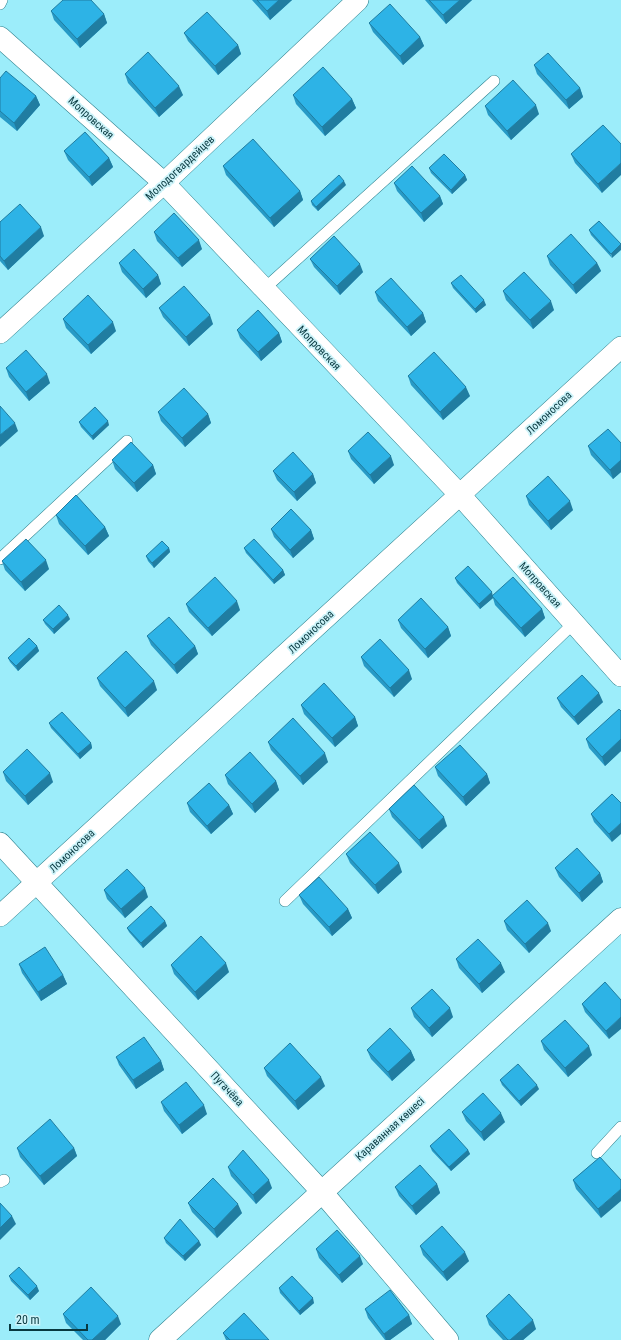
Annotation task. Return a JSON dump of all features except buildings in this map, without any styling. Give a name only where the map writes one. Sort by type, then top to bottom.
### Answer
[{"type":"main road","name":"Караванная көшесі","points":[[160,1340],[621,919]]},
{"type":"street","name":"Молодогвардейцев","points":[[0,333],[164,183],[358,0]]},
{"type":"street","name":"Мопровская","points":[[0,37],[164,183],[460,495],[621,676]]},
{"type":"street","name":"Ломоносова","points":[[0,916],[621,347]]},
{"type":"street","name":"Пугачёва","points":[[0,843],[322,1192],[448,1340]]},
{"type":"lane","points":[[0,4],[2,0]]},
{"type":"lane","points":[[264,289],[494,81]]},
{"type":"lane","points":[[0,559],[127,441]]},
{"type":"lane","points":[[285,901],[574,623]]},
{"type":"lane","points":[[598,1153],[621,1127]]}]
